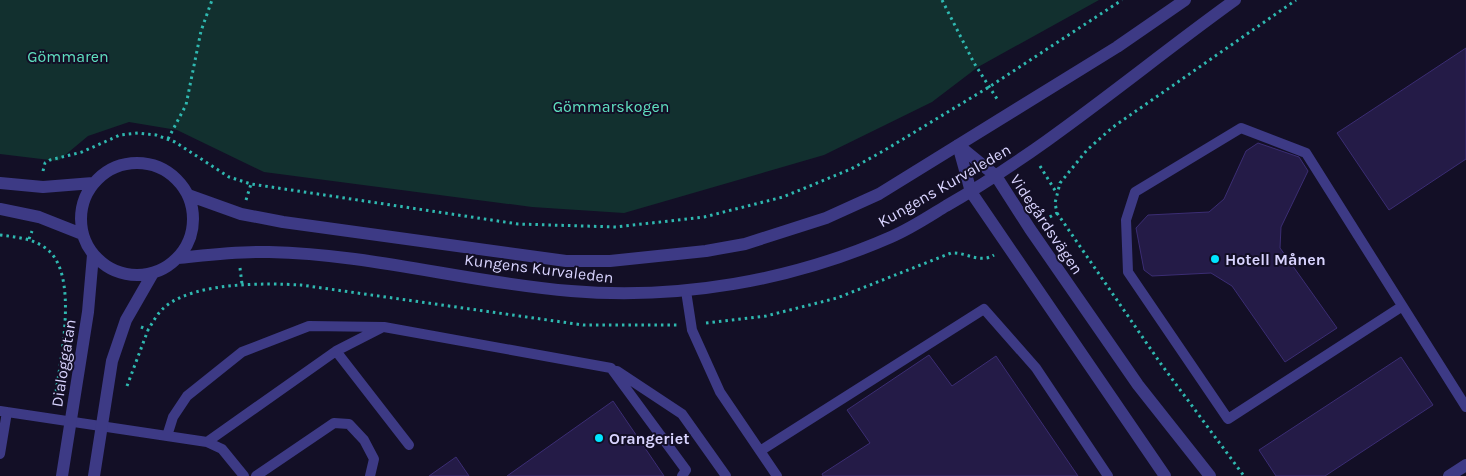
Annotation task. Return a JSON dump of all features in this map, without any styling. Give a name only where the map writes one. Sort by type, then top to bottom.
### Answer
[{"type":"street","name":"Kungens Kurvaleden","points":[[188,195],[241,214],[283,222],[566,261],[656,258],[745,244],[826,218],[879,194],[1117,47],[1185,0]]},
{"type":"street","name":"Kungens Kurvaleden","points":[[178,258],[238,251],[312,254],[567,291],[613,294],[686,291],[768,277],[843,255],[892,237],[971,192],[1137,76],[1183,38],[1235,0]]},
{"type":"street","name":"Videgårdsvägen","points":[[958,145],[996,176],[1030,229],[1138,385],[1210,476]]},
{"type":"street","points":[[958,145],[971,192],[1165,476]]},
{"type":"street","points":[[144,162],[162,168],[178,179],[188,195],[193,211],[193,228],[188,244],[178,258],[166,267],[153,273],[137,275],[121,273],[106,266],[93,255],[82,234],[80,216],[84,199],[93,183],[107,170],[125,163],[144,162]]},
{"type":"street","points":[[0,183],[43,187],[93,183]]},
{"type":"street","points":[[0,209],[38,217],[82,234]]},
{"type":"street","name":"Dialoggatan","points":[[62,476],[88,312],[93,255]]},
{"type":"street","points":[[94,476],[112,361],[118,340],[126,320],[153,273]]},
{"type":"street","points":[[1449,476],[1466,465]]},
{"type":"lane","points":[[1401,306],[1228,419],[1128,272],[1126,220],[1135,192],[1241,128],[1306,153],[1466,407]]},
{"type":"lane","points":[[686,291],[692,330],[720,392],[777,476]]},
{"type":"lane","points":[[760,451],[984,309],[1036,368],[1108,476]]},
{"type":"lane","points":[[167,436],[173,417],[187,396],[242,352],[309,326],[384,326],[611,368],[682,414],[726,476]]},
{"type":"lane","points":[[207,442],[336,351],[384,326]]},
{"type":"lane","points":[[336,351],[409,445]]},
{"type":"lane","points":[[611,368],[686,470],[682,476]]},
{"type":"lane","points":[[0,454],[3,411],[207,442],[222,449],[244,476]]},
{"type":"lane","points":[[256,476],[334,422],[349,424],[364,440],[374,459],[370,476]]},
{"type":"path","points":[[168,139],[186,105],[201,31],[212,0]]},
{"type":"path","points":[[942,0],[974,63],[989,87]]},
{"type":"path","points":[[43,187],[43,168],[45,163],[50,160],[82,152],[120,135],[138,133],[168,139],[230,177],[251,184],[518,224],[616,227],[704,217],[784,197],[851,168],[886,150],[989,87],[1122,0]]},
{"type":"path","points":[[1057,213],[1161,364],[1244,476]]},
{"type":"path","points":[[29,239],[38,217]]},
{"type":"path","points":[[0,234],[29,239],[46,247],[58,261],[66,293],[52,419]]},
{"type":"path","points":[[125,395],[134,365],[148,330]]},
{"type":"green space","name":"Gömmarskogen","points":[[0,0],[1099,0],[978,67],[932,102],[824,155],[624,213],[532,207],[264,172],[177,130],[129,122],[88,136],[58,161],[0,154]]},
{"type":"building","points":[[1466,48],[1466,159],[1389,210],[1337,133]]},
{"type":"building","name":"Hotell Månen","points":[[1258,143],[1299,157],[1308,171],[1281,227],[1280,248],[1337,328],[1285,362],[1232,286],[1211,273],[1152,276],[1144,270],[1136,228],[1148,215],[1209,212],[1224,199],[1246,151]]},
{"type":"building","points":[[929,355],[952,386],[996,356],[1078,476],[823,476],[822,474],[870,443],[847,410]]},
{"type":"building","points":[[1401,357],[1433,405],[1325,476],[1276,476],[1259,450]]},
{"type":"building","name":"Orangeriet","points":[[613,401],[664,476],[507,476]]},
{"type":"building","points":[[456,457],[469,476],[429,476]]},
{"type":"place","name":"Hotell Månen","points":[[1215,259]]},
{"type":"place","name":"Orangeriet","points":[[599,438]]},
{"type":"park label","name":"Gömmaren","points":[[68,56]]}]
